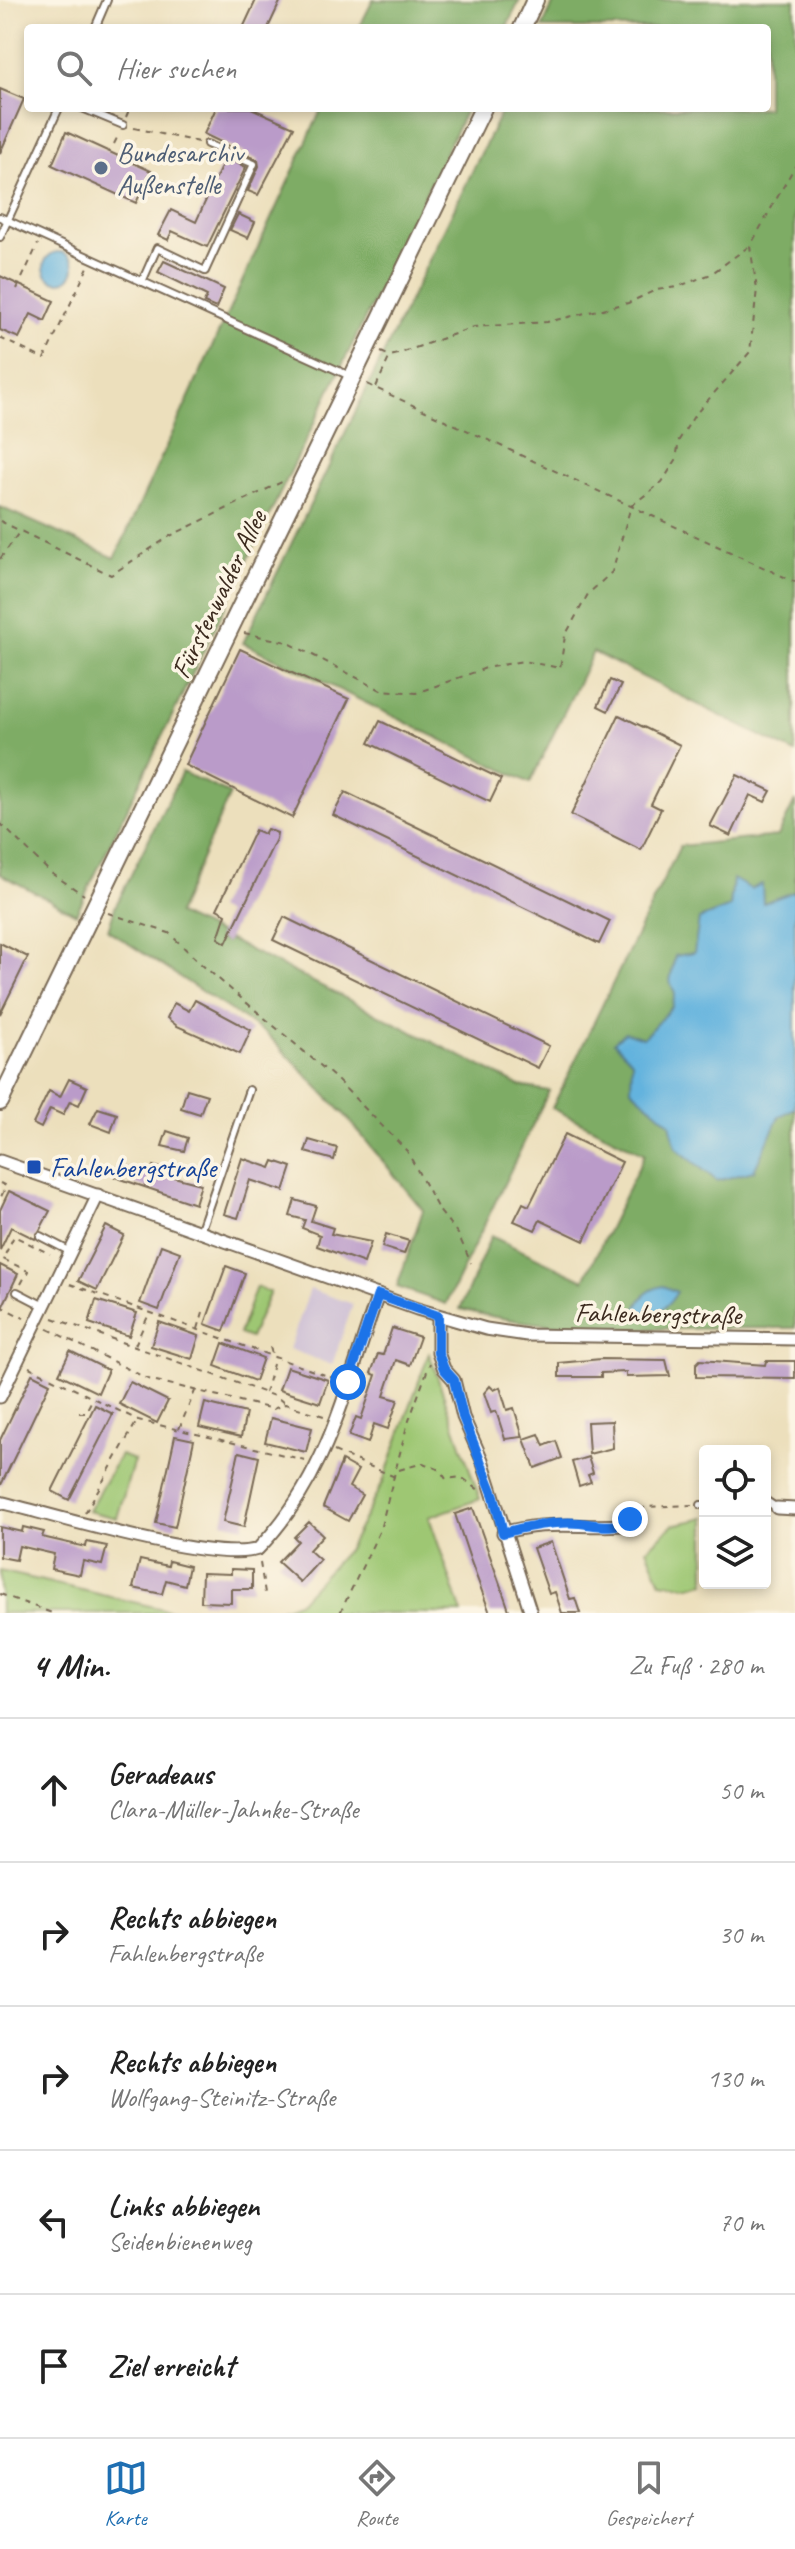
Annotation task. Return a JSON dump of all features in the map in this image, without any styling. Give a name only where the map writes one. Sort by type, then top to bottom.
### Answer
[{"type":"main road","points":[[524,24],[535,0]]},
{"type":"main road","name":"Fürstenwalder Allee","points":[[0,1102],[481,112]]},
{"type":"street","name":"Fahlenbergstraße","points":[[0,1161],[438,1316],[527,1335],[795,1339]]},
{"type":"street","points":[[0,1397],[98,1195]]},
{"type":"street","points":[[0,1502],[199,1550],[256,1550],[298,1504],[319,1466],[378,1295]]},
{"type":"street","points":[[438,1316],[438,1353],[444,1369],[454,1380],[463,1417],[494,1496],[503,1533],[531,1613]]},
{"type":"street","points":[[777,1508],[795,1509]]},
{"type":"street","points":[[503,1533],[522,1527],[579,1523],[595,1527],[622,1525]]},
{"type":"lane","points":[[97,24],[107,0]]},
{"type":"lane","points":[[0,237],[57,112]]},
{"type":"lane","points":[[92,112],[123,125]]},
{"type":"lane","points":[[142,282],[157,248],[205,271],[254,164],[207,144]]},
{"type":"lane","points":[[0,217],[351,376]]},
{"type":"lane","points":[[200,1232],[249,1090]]},
{"type":"lane","points":[[40,1236],[71,1252]]},
{"type":"lane","points":[[17,1292],[40,1314]]},
{"type":"lane","points":[[771,1504],[777,1508]]},
{"type":"path","points":[[123,125],[207,144]]},
{"type":"path","points":[[380,352],[390,356],[474,327],[547,322],[628,303],[656,290],[677,287],[711,274],[750,246],[795,166]]},
{"type":"path","points":[[17,289],[42,236]]},
{"type":"path","points":[[244,633],[252,638],[274,637],[287,642],[317,654],[363,683],[392,691],[416,693],[486,668],[523,661],[560,668],[565,636],[588,594],[612,572],[631,506],[662,482],[676,460],[679,440],[694,416],[750,352],[757,289],[750,246]]},
{"type":"path","points":[[0,338],[44,359],[92,259]]},
{"type":"path","points":[[376,388],[390,356]]},
{"type":"path","points":[[351,376],[795,582]]},
{"type":"path","points":[[0,521],[111,575],[170,536],[292,477]]},
{"type":"path","points":[[0,559],[21,530]]},
{"type":"path","points":[[0,823],[51,873],[97,902],[108,913],[169,933],[334,1077],[407,1151],[430,1196],[458,1234],[471,1263]]},
{"type":"path","points":[[0,1183],[6,1186],[0,1199]]},
{"type":"path","points":[[8,1311],[28,1271],[3,1259],[14,1236],[50,1254]]},
{"type":"path","points":[[58,1278],[129,1307],[348,1382]]},
{"type":"path","points":[[129,1307],[132,1299]]},
{"type":"path","points":[[0,1306],[8,1311],[40,1314],[135,1346],[265,1393],[285,1404],[335,1419]]},
{"type":"path","points":[[198,1329],[203,1312]]},
{"type":"path","points":[[135,1346],[150,1313]]},
{"type":"path","points":[[40,1314],[148,1379],[273,1409],[285,1404]]},
{"type":"path","points":[[265,1393],[273,1355],[270,1347]]},
{"type":"path","points":[[340,1613],[380,1530],[396,1478],[407,1426],[428,1366],[438,1353]]},
{"type":"path","points":[[17,1361],[138,1420],[319,1466]]},
{"type":"path","points":[[179,1431],[195,1390]]},
{"type":"path","points":[[79,1413],[85,1413],[93,1397]]},
{"type":"path","points":[[82,1522],[138,1420]]},
{"type":"path","points":[[169,1436],[171,1429]]},
{"type":"path","points":[[234,1452],[236,1444]]},
{"type":"path","points":[[326,1448],[396,1478]]},
{"type":"path","points":[[288,1464],[290,1457]]},
{"type":"path","points":[[397,1470],[423,1463],[440,1470],[446,1479],[461,1477],[480,1491]]},
{"type":"path","points":[[622,1525],[645,1507],[699,1505]]},
{"type":"path","points":[[256,1550],[265,1593]]},
{"type":"path","points":[[0,1594],[52,1613]]},
{"type":"shaded area","points":[[310,1289],[353,1304],[332,1365],[289,1349]]},
{"type":"green space","points":[[373,0],[520,0],[508,24],[361,24]]},
{"type":"green space","points":[[555,0],[795,0],[795,753],[593,652],[530,783],[243,643],[501,112],[771,112],[771,24],[544,24]]},
{"type":"green space","points":[[320,112],[465,112],[76,914],[0,874],[0,507],[115,558]]},
{"type":"green space","points":[[182,772],[230,794],[177,914],[220,934],[218,939],[226,942],[228,939],[520,1086],[549,1091],[446,1304],[397,1287],[423,1210],[345,1115],[268,1035],[108,930],[115,907]]},
{"type":"green space","points":[[795,801],[795,1328],[583,1327],[499,1318],[460,1309],[491,1236],[584,1280],[645,1154],[552,1108],[680,846],[778,836]]},
{"type":"green space","points":[[256,1287],[270,1292],[250,1338],[239,1334]]},
{"type":"green space","points":[[429,1353],[480,1499],[429,1517],[462,1613],[270,1613],[300,1601],[348,1549],[383,1482]]},
{"type":"green space","points":[[120,1455],[134,1460],[117,1518],[88,1511]]},
{"type":"green space","points":[[699,1519],[699,1584],[690,1586],[661,1582],[647,1549],[673,1525]]},
{"type":"green space","points":[[0,1571],[180,1613],[0,1613]]},
{"type":"water","points":[[59,252],[70,256],[74,267],[70,278],[59,282],[48,278],[44,267],[48,256]]},
{"type":"water","points":[[733,879],[751,889],[762,884],[763,903],[795,891],[795,1108],[779,1117],[754,1171],[717,1181],[676,1148],[670,1123],[631,1089],[632,1061],[614,1042],[625,1032],[643,1038],[672,1007],[675,994],[670,981],[675,956],[694,953],[699,919],[730,907]]},
{"type":"water","points":[[663,1286],[677,1292],[669,1304],[655,1311],[635,1312],[645,1295]]},
{"type":"building","points":[[256,0],[281,0],[270,24],[245,24]]},
{"type":"building","points":[[0,89],[24,99],[0,153]]},
{"type":"building","points":[[214,112],[260,112],[294,127],[258,195],[248,191],[259,166],[258,160],[204,134]]},
{"type":"building","name":"Bundesarchiv Außenstelle","points":[[66,132],[151,171],[136,203],[52,165]]},
{"type":"building","points":[[225,158],[246,167],[207,247],[172,231],[168,240],[158,235],[171,210],[196,222]]},
{"type":"building","points":[[238,214],[255,222],[248,238],[230,230]]},
{"type":"building","points":[[164,261],[224,289],[216,308],[204,303],[207,296],[158,272]]},
{"type":"building","points":[[0,276],[54,301],[45,321],[31,314],[19,338],[0,330]]},
{"type":"building","points":[[240,649],[349,699],[292,818],[185,765]]},
{"type":"building","points":[[610,680],[621,685],[608,711],[598,706]]},
{"type":"building","points":[[619,715],[680,745],[651,804],[661,809],[641,850],[571,815]]},
{"type":"building","points":[[380,721],[501,779],[490,802],[369,743]]},
{"type":"building","points":[[737,775],[771,791],[765,802],[750,795],[731,836],[710,826]]},
{"type":"building","points":[[345,792],[610,921],[599,944],[333,815]]},
{"type":"building","points":[[267,829],[277,833],[276,839],[226,943],[218,938],[226,914],[217,909],[255,830],[264,834]]},
{"type":"building","points":[[284,917],[549,1046],[538,1068],[273,940]]},
{"type":"building","points":[[0,943],[28,957],[0,1014]]},
{"type":"building","points":[[195,1000],[251,1030],[240,1054],[177,1026],[167,1018],[174,1003],[189,1011]]},
{"type":"building","points":[[69,1079],[87,1087],[79,1105],[70,1101],[63,1115],[50,1109],[41,1128],[33,1124],[49,1091],[60,1097]]},
{"type":"building","points":[[187,1089],[207,1095],[200,1114],[181,1108]]},
{"type":"building","points":[[98,1108],[117,1114],[111,1132],[90,1124]]},
{"type":"building","points":[[167,1131],[188,1138],[184,1151],[162,1146]]},
{"type":"building","points":[[565,1134],[622,1162],[584,1241],[540,1220],[535,1230],[514,1221],[523,1203],[529,1206]]},
{"type":"building","points":[[309,1140],[337,1148],[334,1160],[305,1152]]},
{"type":"building","points":[[242,1158],[271,1168],[274,1161],[292,1167],[284,1191],[250,1180],[238,1218],[224,1214]]},
{"type":"building","points":[[119,1165],[150,1175],[153,1166],[164,1169],[162,1174],[201,1184],[195,1204],[115,1177]]},
{"type":"building","points":[[9,1191],[50,1211],[35,1239],[11,1227],[0,1250],[0,1210]]},
{"type":"building","points":[[295,1200],[316,1206],[311,1221],[333,1228],[331,1234],[371,1242],[364,1263],[317,1246],[320,1235],[302,1228],[305,1220],[290,1216]]},
{"type":"building","points":[[106,1226],[124,1235],[97,1290],[78,1281]]},
{"type":"building","points":[[386,1234],[409,1241],[404,1254],[382,1247]]},
{"type":"building","points":[[161,1245],[180,1252],[159,1310],[140,1303]]},
{"type":"building","points":[[0,1265],[18,1274],[0,1312]]},
{"type":"building","points":[[226,1266],[245,1273],[224,1331],[205,1324]]},
{"type":"building","points":[[96,1300],[137,1313],[129,1336],[89,1323]]},
{"type":"building","points":[[159,1322],[199,1336],[192,1359],[151,1346]]},
{"type":"building","points":[[392,1328],[420,1337],[410,1365],[396,1360],[384,1396],[398,1400],[388,1429],[374,1424],[368,1443],[349,1436],[356,1417],[361,1419],[376,1375],[371,1373],[378,1354],[383,1355]]},
{"type":"building","points":[[223,1343],[263,1358],[255,1381],[215,1366]]},
{"type":"building","points":[[70,1351],[108,1370],[98,1393],[59,1374]]},
{"type":"building","points":[[601,1359],[666,1360],[670,1376],[626,1377],[626,1372],[601,1373],[601,1377],[559,1377],[559,1363]]},
{"type":"building","points":[[700,1360],[765,1365],[766,1361],[795,1361],[795,1378],[696,1377],[696,1364]]},
{"type":"building","points":[[287,1367],[328,1380],[320,1403],[279,1390]]},
{"type":"building","points":[[32,1374],[50,1383],[0,1487],[0,1440]]},
{"type":"building","points":[[130,1382],[168,1401],[157,1423],[119,1404]]},
{"type":"building","points":[[490,1386],[494,1390],[500,1387],[507,1410],[514,1408],[523,1437],[505,1439],[496,1411],[491,1413],[484,1393]]},
{"type":"building","points":[[205,1403],[246,1413],[241,1437],[199,1427]]},
{"type":"building","points":[[95,1405],[113,1414],[69,1500],[52,1491]]},
{"type":"building","points":[[271,1418],[312,1428],[306,1452],[265,1442]]},
{"type":"building","points":[[612,1421],[613,1448],[589,1454],[587,1422]]},
{"type":"building","points":[[539,1434],[544,1446],[556,1441],[562,1458],[535,1468],[524,1439]]},
{"type":"building","points":[[175,1436],[194,1440],[175,1527],[156,1523]]},
{"type":"building","points":[[239,1452],[259,1457],[244,1527],[223,1522]]},
{"type":"building","points":[[588,1457],[593,1473],[588,1475],[591,1482],[579,1486],[572,1462]]},
{"type":"building","points":[[342,1461],[358,1470],[349,1487],[362,1495],[348,1521],[323,1507]]},
{"type":"building","points":[[473,1508],[510,1613],[490,1613],[470,1559],[455,1514]]},
{"type":"building","points":[[309,1522],[323,1535],[309,1550],[320,1560],[300,1582],[278,1562],[298,1541],[294,1537]]},
{"type":"building","points":[[0,1527],[22,1532],[23,1527],[44,1532],[42,1537],[86,1547],[87,1542],[107,1546],[102,1565],[83,1561],[80,1575],[51,1569],[54,1554],[19,1546],[16,1560],[0,1557]]},
{"type":"building","points":[[551,1542],[570,1599],[575,1598],[580,1613],[562,1613],[555,1592],[549,1594],[533,1548]]},
{"type":"building","points":[[140,1560],[168,1566],[169,1561],[189,1566],[185,1585],[166,1580],[162,1594],[133,1588]]},
{"type":"building","points":[[231,1569],[252,1570],[252,1589],[231,1589],[231,1603],[201,1602],[202,1573],[231,1574]]},
{"type":"place","name":"Bundesarchiv Außenstelle","points":[[101,168]]},
{"type":"place","name":"Fahlenbergstraße","points":[[34,1167]]},
{"type":"route","points":[[348,1382],[378,1295],[438,1316],[438,1353],[444,1369],[454,1380],[463,1417],[477,1455],[482,1460],[503,1533],[522,1527],[579,1523],[595,1527],[622,1525],[630,1519]]}]
